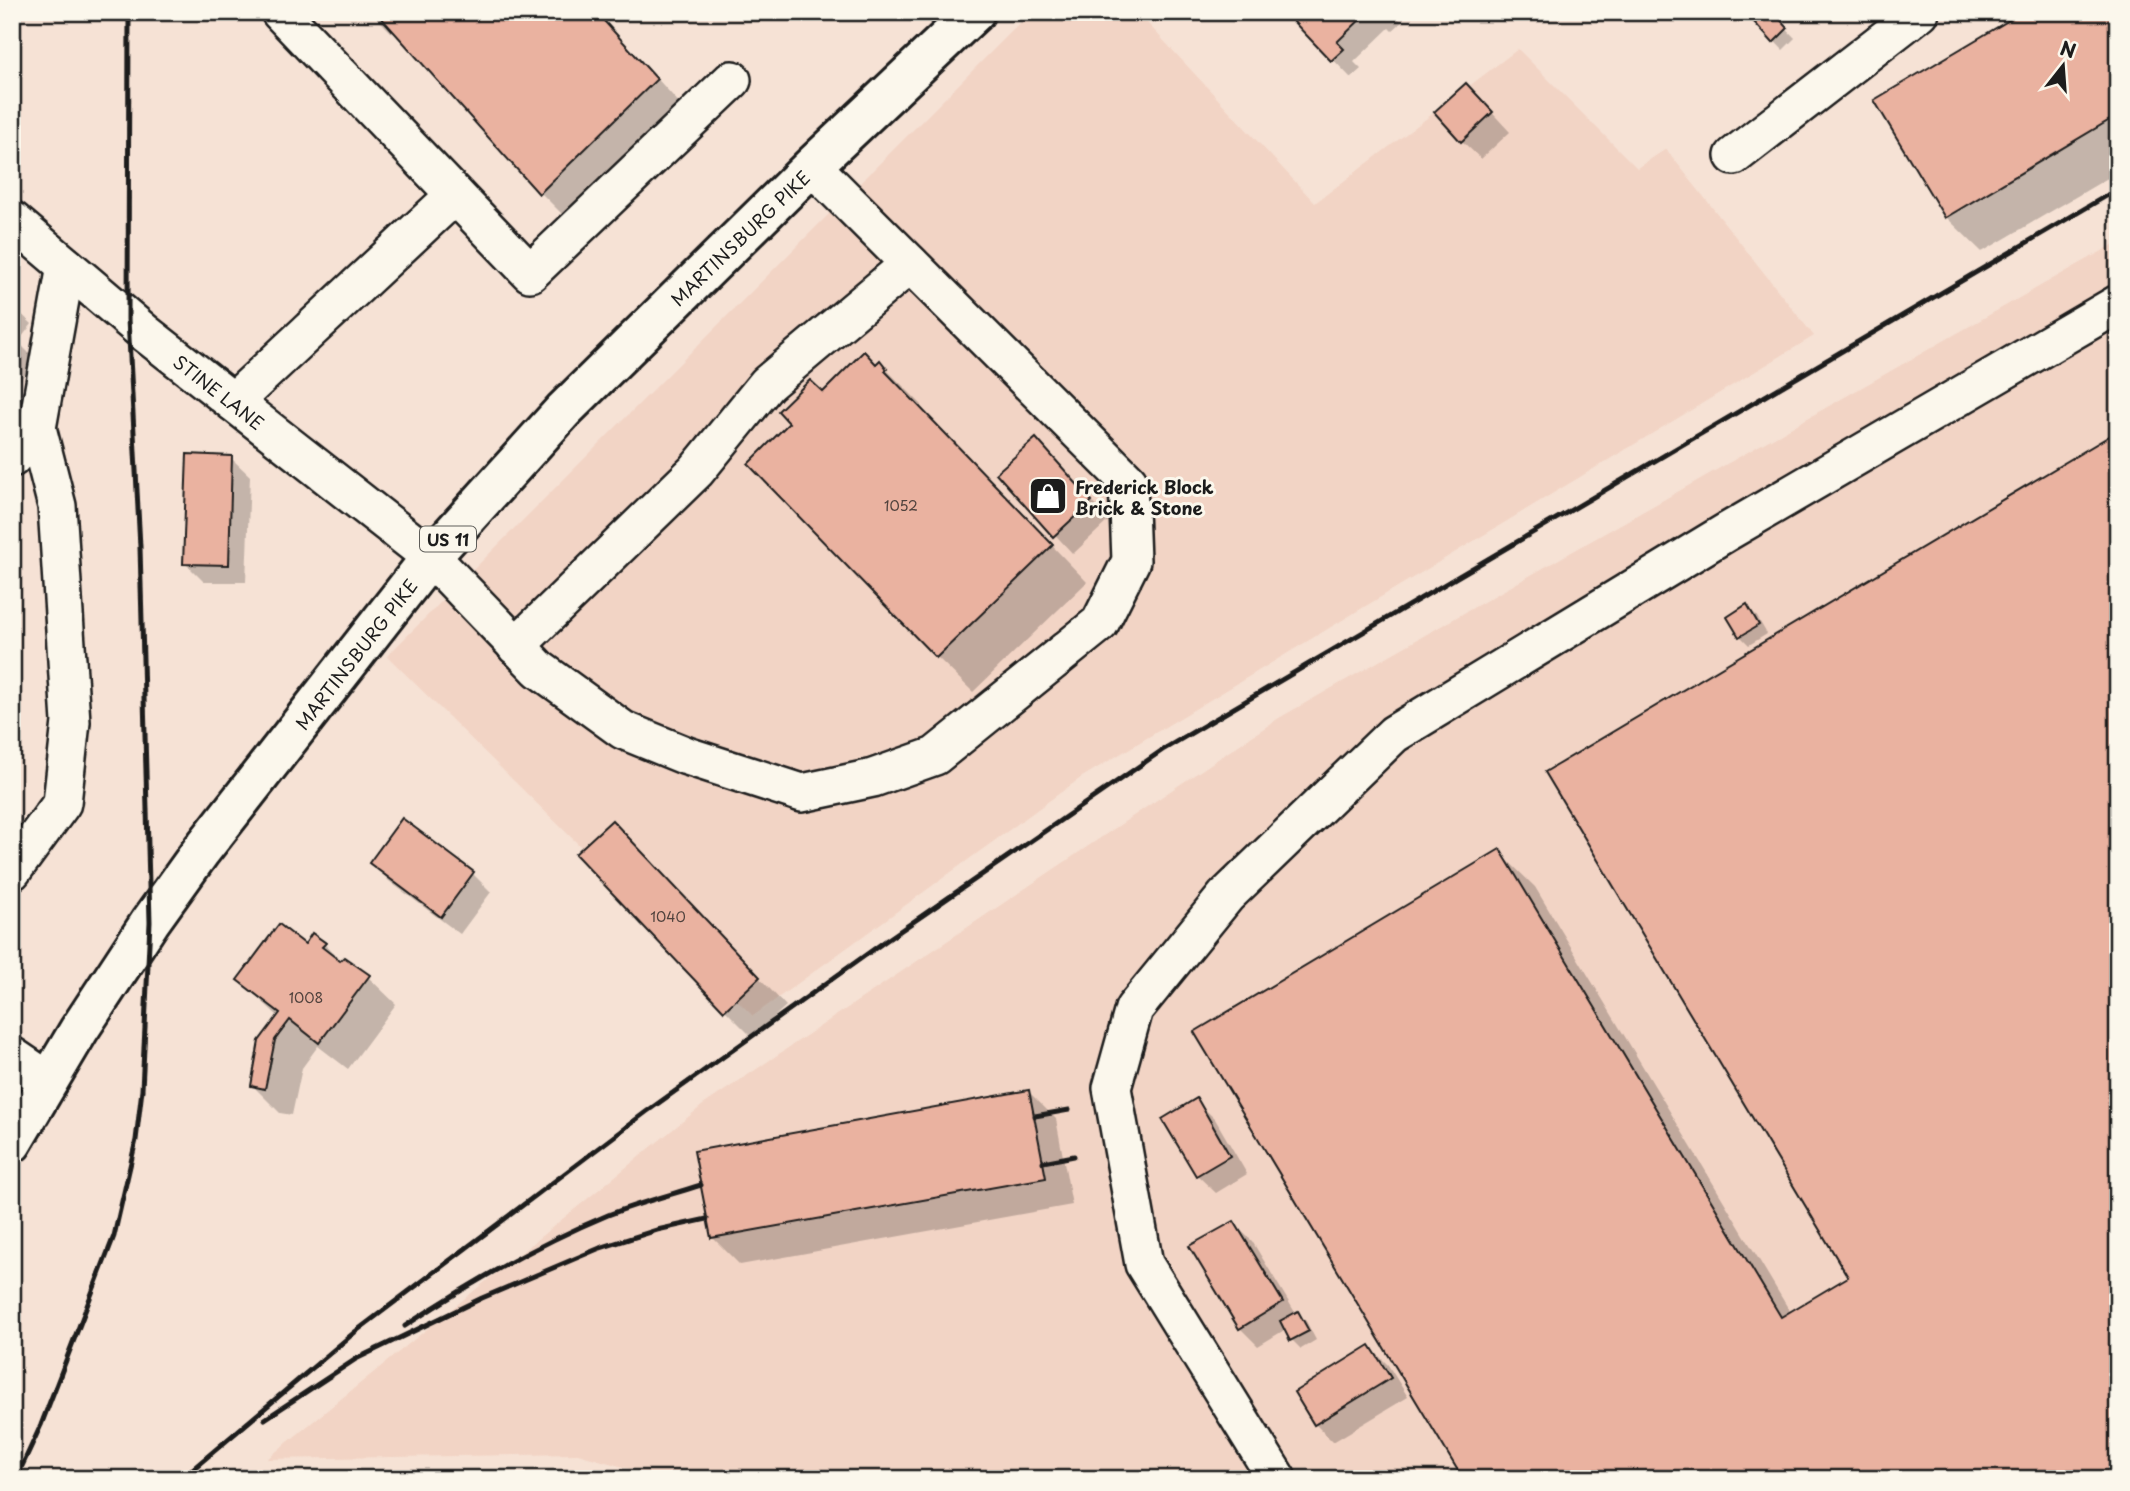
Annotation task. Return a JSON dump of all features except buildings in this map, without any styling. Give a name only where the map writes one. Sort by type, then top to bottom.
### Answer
[{"type":"main road","name":"MARTINSBURG PIKE","points":[[12,1143],[150,922],[201,851],[431,557],[563,411],[812,166],[975,12]]},
{"type":"street","points":[[280,12],[530,273],[732,80]]},
{"type":"street","points":[[1734,156],[1920,12]]},
{"type":"street","name":"STINE LANE","points":[[12,220],[145,333],[431,557],[539,669],[623,730],[687,756],[802,793],[873,778],[935,756],[1100,622],[1131,561],[1128,481],[812,166]]},
{"type":"street","points":[[233,402],[455,195]]},
{"type":"street","points":[[516,646],[696,471],[767,384],[910,264]]},
{"type":"street","points":[[12,871],[62,803],[71,722],[57,506],[37,428],[66,266]]},
{"type":"street","points":[[1277,1479],[1144,1264],[1112,1088],[1134,1009],[1226,895],[1394,734],[1725,533],[2118,304]]},
{"type":"street","points":[[12,458],[37,428]]},
{"type":"street","points":[[12,1056],[49,1081]]},
{"type":"shaded area","name":"Frederick Block Brick & Stone","points":[[1031,12],[1137,12],[1315,203],[1518,49],[1637,168],[1666,149],[1814,336],[1082,777],[753,1016],[387,656]]},
{"type":"shaded area","points":[[2118,242],[2118,1479],[665,1479],[578,1454],[267,1459],[703,1105],[1279,718]]},
{"type":"railway","points":[[16,1479],[41,1425],[114,1236],[136,1140],[142,1090],[150,922],[140,547],[128,319],[129,12]]},
{"type":"railway","points":[[181,1479],[355,1332],[646,1112],[884,942],[1164,749],[2118,189]]},
{"type":"railway","points":[[1035,1116],[1069,1110]]},
{"type":"railway","points":[[1043,1162],[1074,1156]]},
{"type":"railway","points":[[405,1326],[479,1280],[555,1239],[619,1211],[701,1185]]},
{"type":"railway","points":[[265,1419],[356,1359],[482,1298],[600,1248],[657,1230],[707,1219]]},
{"type":"place","name":"Frederick Block Brick & Stone","points":[[1048,496]]}]
